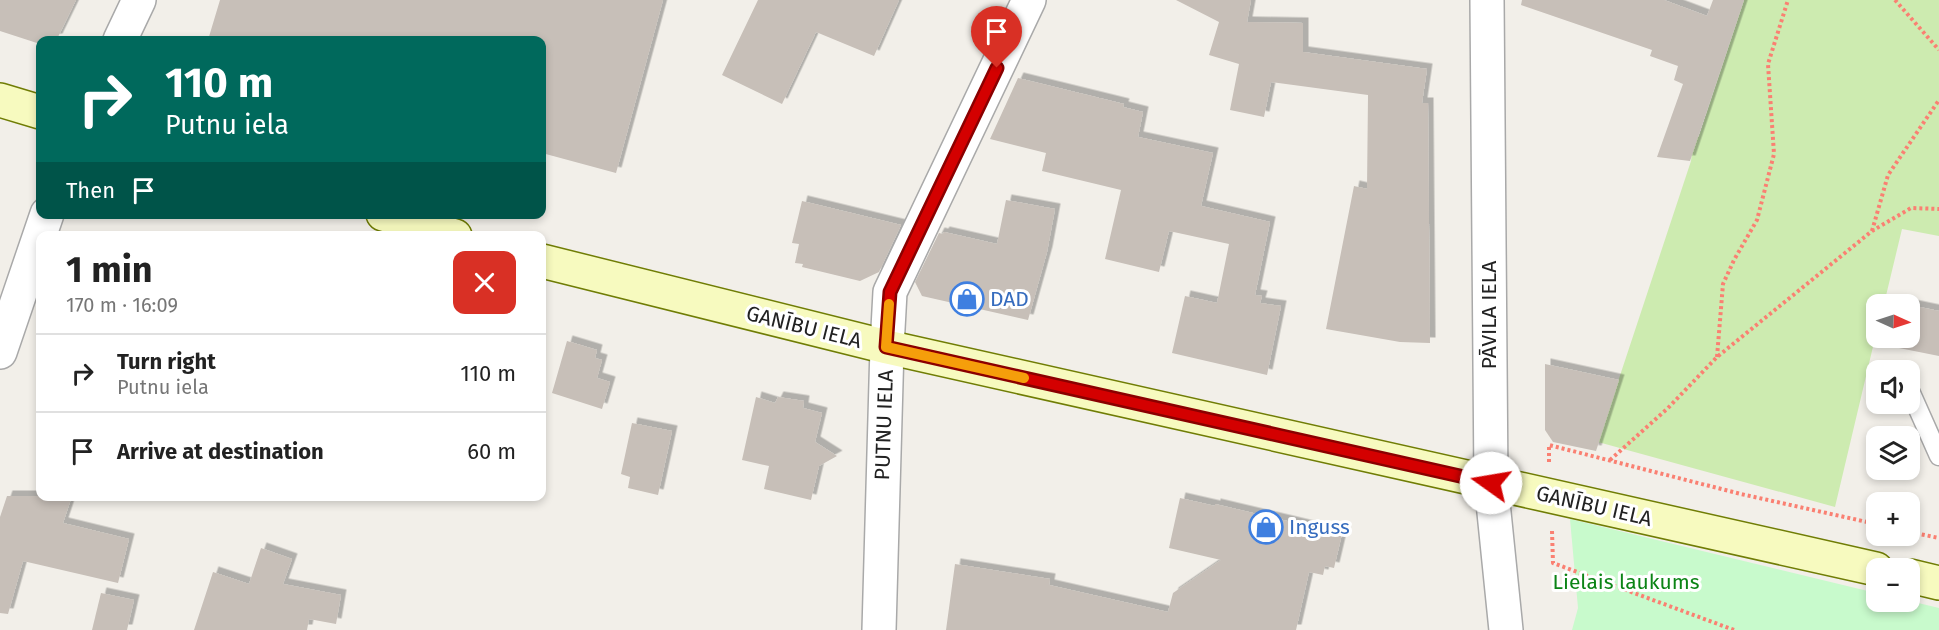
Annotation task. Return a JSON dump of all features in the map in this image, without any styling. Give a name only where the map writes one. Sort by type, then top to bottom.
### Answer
[{"type":"street","points":[[122,36],[139,0]]},
{"type":"street","name":"PUTNU IELA","points":[[879,630],[886,347],[890,292],[1029,0]]},
{"type":"street","name":"PĀVILA IELA","points":[[1487,0],[1491,483],[1506,630]]},
{"type":"street","points":[[0,100],[36,111]]},
{"type":"street","points":[[399,219],[439,231]]},
{"type":"street","points":[[0,352],[36,246]]},
{"type":"street","name":"GANĪBU IELA","points":[[546,262],[886,347],[1866,567]]},
{"type":"street","points":[[1920,578],[1939,583]]},
{"type":"lane","points":[[1920,413],[1939,456]]},
{"type":"path","points":[[1717,357],[1724,285],[1734,260],[1757,220],[1774,154],[1768,63],[1788,0]]},
{"type":"path","points":[[1895,0],[1939,50]]},
{"type":"path","points":[[1872,231],[1888,175],[1939,100]]},
{"type":"path","points":[[1610,460],[1668,408],[1717,357],[1872,231],[1911,208],[1939,209]]},
{"type":"path","points":[[1550,467],[1549,445],[1742,494],[1866,522]]},
{"type":"path","points":[[1551,529],[1553,563],[1734,630]]},
{"type":"path","points":[[1920,534],[1939,538]]},
{"type":"green space","points":[[1744,0],[1939,0],[1939,236],[1902,229],[1886,294],[1866,294],[1866,348],[1873,348],[1870,360],[1866,360],[1866,376],[1835,507],[1598,442],[1691,161],[1693,141],[1699,136]]},
{"type":"green space","name":"Lielais laukums","points":[[1570,519],[1866,591],[1866,612],[1920,612],[1920,603],[1939,608],[1939,630],[1572,630],[1578,608]]},
{"type":"building","points":[[0,0],[76,0],[58,36],[36,36],[36,43],[0,31]]},
{"type":"building","points":[[220,0],[663,0],[616,173],[546,154],[546,36],[209,36]]},
{"type":"building","points":[[758,0],[899,0],[874,56],[816,32],[782,104],[722,75]]},
{"type":"building","points":[[1176,0],[1251,0],[1247,22],[1303,23],[1303,52],[1427,69],[1422,103],[1428,103],[1430,343],[1400,342],[1326,329],[1354,186],[1367,189],[1368,95],[1271,82],[1264,117],[1230,110],[1239,64],[1209,55],[1219,22]]},
{"type":"building","points":[[1522,0],[1664,0],[1707,16],[1713,0],[1744,0],[1690,161],[1657,157],[1683,84],[1674,80],[1678,66],[1650,56],[1652,50],[1521,5]]},
{"type":"building","points":[[1018,78],[1124,104],[1123,107],[1143,112],[1138,137],[1213,153],[1201,206],[1270,222],[1255,295],[1262,296],[1260,303],[1281,306],[1267,375],[1172,353],[1185,296],[1217,303],[1229,244],[1169,231],[1159,272],[1105,259],[1121,190],[1042,171],[1046,153],[990,139]]},
{"type":"building","points":[[1006,200],[1055,209],[1047,252],[1028,320],[922,296],[915,282],[939,233],[944,232],[997,244]]},
{"type":"building","points":[[802,201],[901,225],[879,272],[860,281],[802,267],[803,264],[795,263],[799,244],[792,243]]},
{"type":"building","points":[[1920,307],[1939,311],[1939,356],[1899,348],[1920,348]]},
{"type":"building","points":[[567,341],[597,350],[595,358],[602,360],[597,378],[610,382],[602,409],[552,393]]},
{"type":"building","points":[[1545,364],[1619,380],[1596,451],[1553,442],[1545,430]]},
{"type":"building","points":[[756,397],[775,403],[778,397],[804,401],[803,408],[822,413],[815,442],[837,456],[819,466],[811,500],[764,489],[769,466],[742,460]]},
{"type":"building","points":[[632,423],[672,431],[658,495],[628,488],[630,477],[621,474]]},
{"type":"building","points":[[7,496],[36,496],[36,501],[70,501],[63,523],[129,539],[118,583],[23,561],[8,614],[0,613],[0,517]]},
{"type":"building","points":[[1180,498],[1342,534],[1334,568],[1325,566],[1323,575],[1309,572],[1296,630],[946,630],[955,564],[1050,579],[1049,585],[1168,612],[1173,593],[1221,560],[1169,548]]},
{"type":"building","points":[[261,548],[292,559],[283,584],[341,595],[336,624],[309,619],[307,630],[194,630],[213,572],[249,584]]},
{"type":"building","points":[[101,593],[134,600],[127,630],[92,630]]},
{"type":"slow traffic","points":[[889,304],[886,347],[1024,378]]},
{"type":"place","name":"DAD","points":[[967,299]]},
{"type":"place","name":"Inguss","points":[[1266,527]]},
{"type":"route","points":[[997,68],[890,292],[886,347],[1491,483]]}]
